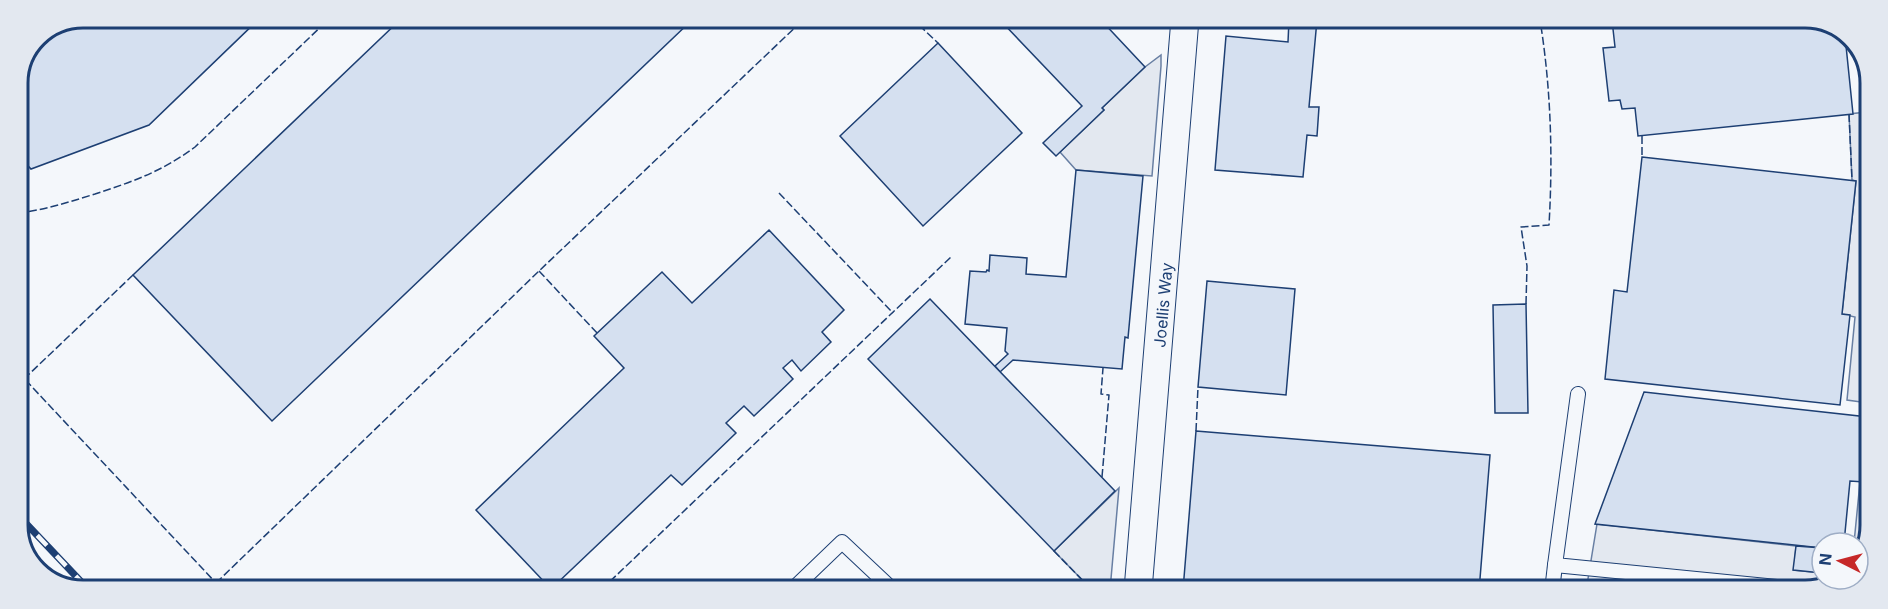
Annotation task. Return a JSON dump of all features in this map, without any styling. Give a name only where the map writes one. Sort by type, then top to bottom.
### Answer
[{"type":"street","name":"Joellis Way","points":[[1139,580],[1184,28]]},
{"type":"lane","points":[[1553,580],[1578,394]]},
{"type":"lane","points":[[802,580],[842,542],[882,580]]},
{"type":"lane","points":[[1555,565],[1706,580]]},
{"type":"shaded area","points":[[1161,55],[1152,176],[1076,170],[1060,152],[1104,110],[1102,108]]},
{"type":"shaded area","points":[[1859,113],[1860,402],[1847,400],[1855,317],[1842,314],[1856,181],[1852,180],[1849,114]]},
{"type":"shaded area","points":[[1860,483],[1859,531],[1855,531]]},
{"type":"shaded area","points":[[1119,488],[1111,580],[1082,580],[1054,551]]},
{"type":"shaded area","points":[[1597,524],[1796,546],[1794,570],[1810,572],[1810,580],[1588,580]]},
{"type":"building","points":[[84,28],[250,28],[149,125],[31,169],[28,166],[28,84],[38,53],[53,38]]},
{"type":"building","points":[[392,28],[684,28],[272,421],[133,275]]},
{"type":"building","points":[[1008,28],[1108,28],[1145,67],[1056,156],[1043,143],[1082,106]]},
{"type":"building","points":[[1289,28],[1316,28],[1309,107],[1319,107],[1317,136],[1307,135],[1303,177],[1215,170],[1226,36],[1288,42]]},
{"type":"building","points":[[1613,28],[1804,28],[1819,30],[1835,38],[1846,48],[1853,114],[1638,136],[1635,108],[1622,109],[1620,100],[1609,101],[1603,48],[1615,47]]},
{"type":"building","points":[[938,43],[1022,133],[923,226],[840,136]]},
{"type":"building","points":[[1642,157],[1856,181],[1842,314],[1850,315],[1840,405],[1605,379],[1614,290],[1627,292]]},
{"type":"building","points":[[1076,170],[1143,176],[1128,338],[1125,337],[1122,369],[1013,360],[1000,372],[995,366],[1008,354],[1005,351],[1007,328],[965,324],[970,271],[989,271],[990,255],[1027,258],[1026,274],[1066,277]]},
{"type":"building","points":[[769,230],[844,310],[822,332],[831,342],[801,371],[792,360],[783,368],[793,379],[754,416],[744,406],[726,423],[736,433],[682,485],[671,475],[560,580],[542,580],[476,510],[624,368],[594,336],[662,272],[692,303]]},
{"type":"building","points":[[1207,281],[1295,289],[1286,395],[1198,387]]},
{"type":"building","points":[[930,299],[1115,491],[1054,551],[868,359]]},
{"type":"building","points":[[1526,304],[1528,413],[1495,413],[1493,305]]},
{"type":"building","points":[[1644,392],[1860,416],[1860,482],[1850,481],[1845,531],[1810,531],[1810,547],[1595,524]]},
{"type":"building","points":[[1196,431],[1490,455],[1480,580],[1184,580]]},
{"type":"building","points":[[1796,546],[1810,547],[1810,572],[1793,570]]},
{"type":"railway","points":[[29,527],[79,580]]},
{"type":"fence","points":[[28,211],[122,185],[183,156],[320,28]]},
{"type":"fence","points":[[219,580],[795,28]]},
{"type":"fence","points":[[922,28],[938,43]]},
{"type":"fence","points":[[1526,304],[1527,266],[1521,227],[1549,225],[1550,122],[1547,71],[1541,28]]},
{"type":"fence","points":[[1849,114],[1852,180]]},
{"type":"fence","points":[[1642,136],[1642,157]]},
{"type":"fence","points":[[779,193],[893,313]]},
{"type":"fence","points":[[611,580],[952,256]]},
{"type":"fence","points":[[539,271],[598,334]]},
{"type":"fence","points":[[29,375],[133,275]]},
{"type":"fence","points":[[1102,477],[1109,395],[1101,394],[1103,368]]},
{"type":"fence","points":[[29,383],[213,580]]},
{"type":"fence","points":[[1196,431],[1198,387]]},
{"type":"fence","points":[[1054,551],[1082,580]]}]
